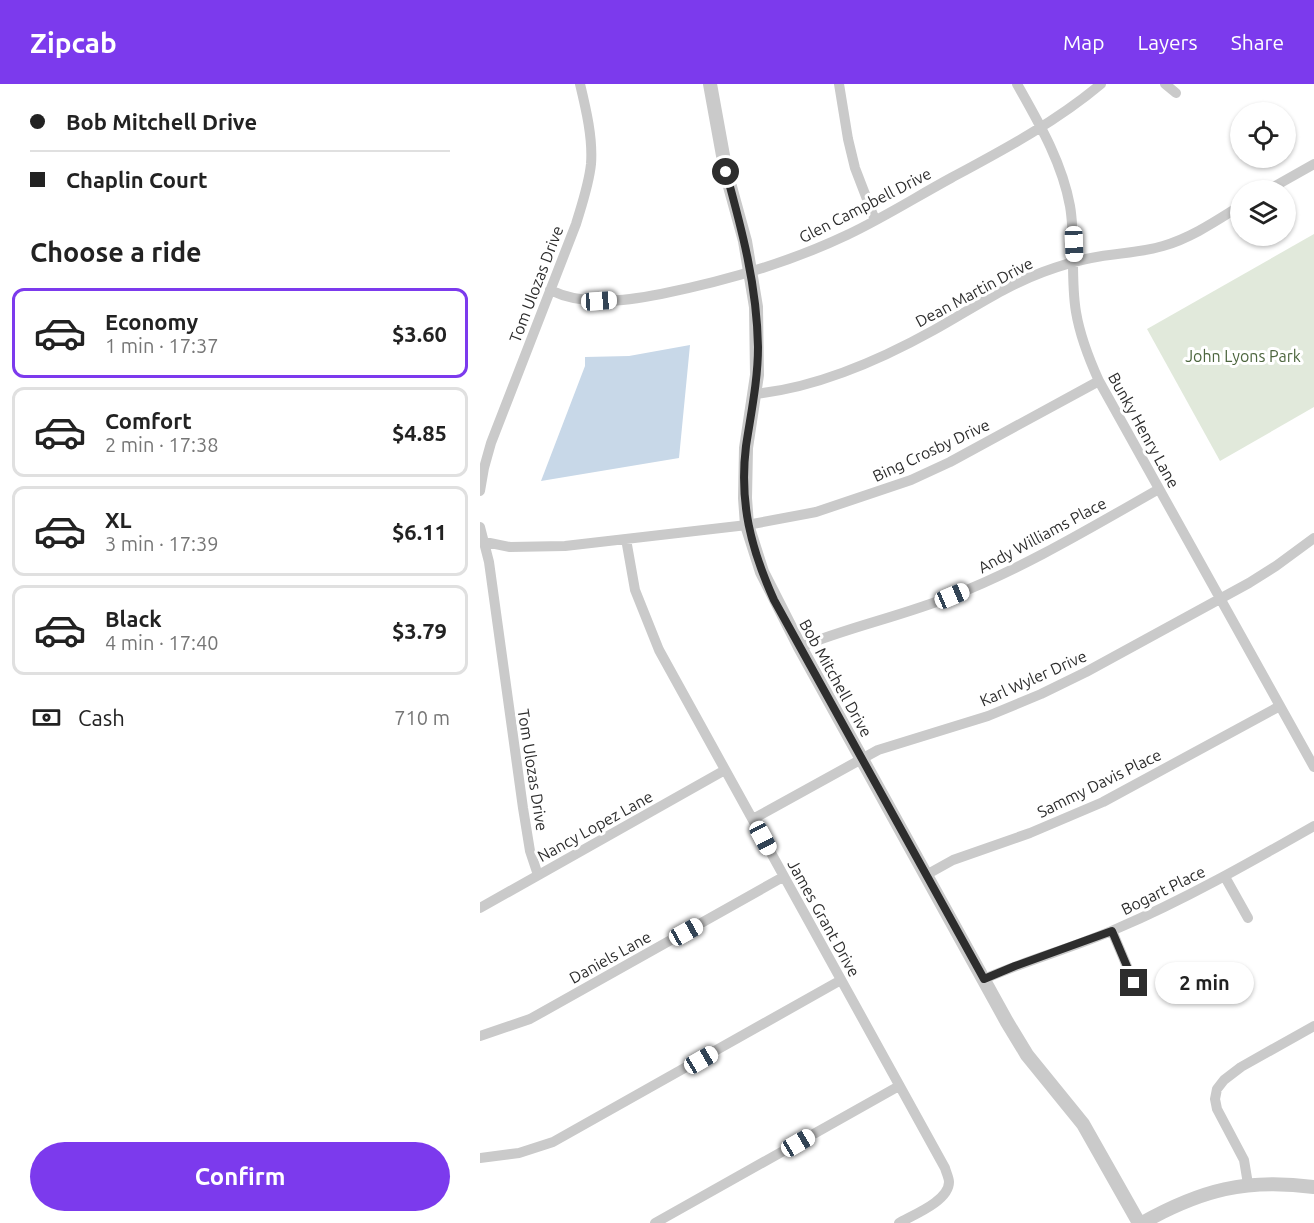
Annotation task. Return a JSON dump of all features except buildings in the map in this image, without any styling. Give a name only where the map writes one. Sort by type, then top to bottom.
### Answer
[{"type":"street","name":"Tom Ulozas Drive","points":[[480,491],[491,443],[576,224],[589,176],[590,142],[580,84]]},
{"type":"street","name":"Bob Mitchell Drive","points":[[710,84],[726,172],[745,241],[756,307],[758,349],[744,466],[747,525],[762,572],[800,647],[1027,1055],[1083,1124],[1140,1223]]},
{"type":"street","points":[[839,84],[853,158],[875,220]]},
{"type":"street","name":"Bunky Henry Lane","points":[[1017,84],[1052,149],[1067,192],[1073,227],[1076,311],[1088,356],[1099,381],[1314,767]]},
{"type":"street","name":"Glen Campbell Drive","points":[[550,290],[585,301],[646,297],[751,273],[826,244],[875,220],[1041,128],[1101,84]]},
{"type":"street","points":[[1165,84],[1176,93]]},
{"type":"street","points":[[1286,180],[1314,165]]},
{"type":"street","name":"Dean Martin Drive","points":[[754,394],[782,391],[805,384],[885,354],[1041,272],[1074,262],[1163,246],[1186,237],[1230,212]]},
{"type":"street","name":"Bing Crosby Drive","points":[[481,541],[510,547],[534,548],[747,525],[816,512],[911,480],[950,462],[1099,381]]},
{"type":"street","name":"Andy Williams Place","points":[[800,647],[912,611],[986,582],[1050,550],[1159,489]]},
{"type":"street","name":"Tom Ulozas Drive","points":[[480,527],[481,541],[489,562],[530,851],[538,875]]},
{"type":"street","name":"Karl Wyler Drive","points":[[753,819],[878,750],[988,716],[1086,672],[1220,599],[1276,566],[1314,538]]},
{"type":"street","name":"James Grant Drive","points":[[626,539],[635,590],[659,650],[945,1168],[949,1181],[947,1190],[940,1198],[899,1223]]},
{"type":"street","name":"Sammy Davis Place","points":[[926,875],[953,860],[1030,833],[1103,802],[1280,706]]},
{"type":"street","name":"Nancy Lopez Lane","points":[[480,908],[725,770]]},
{"type":"street","name":"Bogart Place","points":[[984,979],[1112,931],[1153,913],[1225,877],[1314,826]]},
{"type":"street","name":"Daniels Lane","points":[[480,1036],[530,1019],[783,877]]},
{"type":"street","points":[[1225,877],[1248,918]]},
{"type":"street","points":[[1112,931],[1134,983]]},
{"type":"street","points":[[480,1158],[519,1153],[553,1142],[841,980]]},
{"type":"street","points":[[1248,1184],[1244,1160],[1217,1109],[1215,1099],[1217,1089],[1224,1080],[1241,1067],[1314,1026]]},
{"type":"street","points":[[655,1223],[899,1086]]},
{"type":"street","points":[[1140,1223],[1187,1200],[1219,1190],[1248,1184],[1314,1187]]},
{"type":"green space","name":"John Lyons Park","points":[[1314,234],[1314,407],[1220,461],[1147,329]]},
{"type":"water","points":[[690,345],[679,458],[541,481],[585,366],[585,357],[629,356]]},
{"type":"route","points":[[726,172],[745,241],[756,307],[757,375],[744,466],[747,525],[762,572],[774,600],[984,979],[1112,931],[1134,983]]}]
